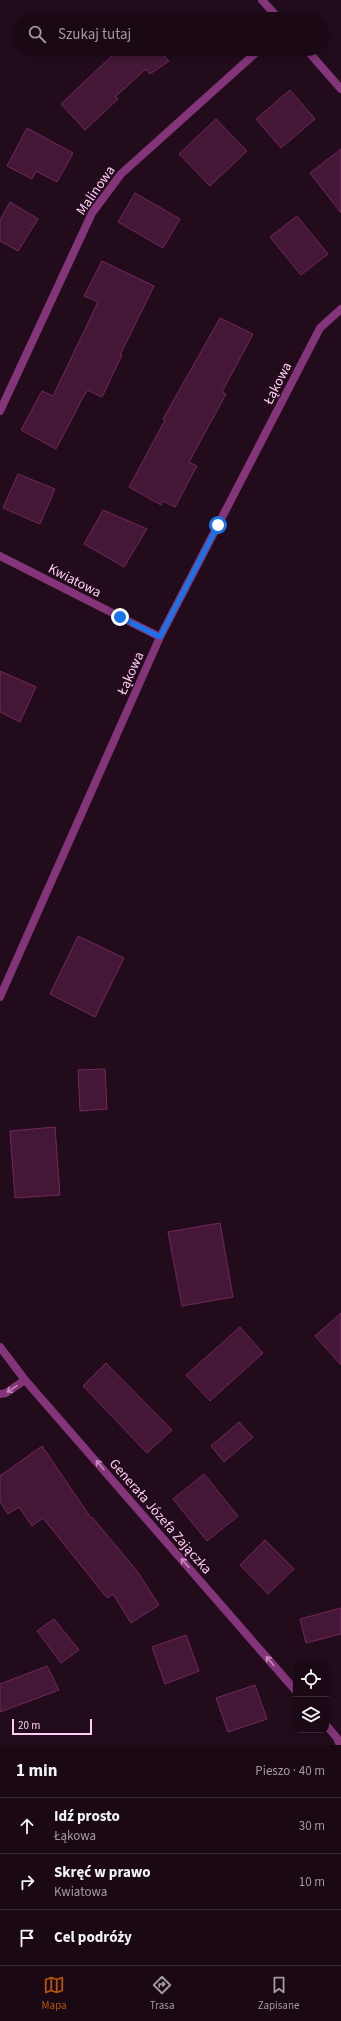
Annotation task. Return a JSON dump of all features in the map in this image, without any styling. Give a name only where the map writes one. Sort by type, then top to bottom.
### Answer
[{"type":"street","points":[[262,0],[273,12]]},
{"type":"street","name":"Malinowa","points":[[0,411],[92,213],[121,174],[252,56]]},
{"type":"street","points":[[312,56],[341,89]]},
{"type":"street","name":"Łąkowa","points":[[0,997],[160,637],[320,328],[341,309]]},
{"type":"street","name":"Kwiatowa","points":[[0,556],[160,637]]},
{"type":"street","points":[[0,1348],[25,1380],[6,1393],[0,1394]]},
{"type":"street","name":"Generała Józefa Zajączka","points":[[25,1380],[293,1688]]},
{"type":"street","points":[[329,1729],[337,1738],[340,1745]]},
{"type":"building","points":[[112,56],[164,56],[169,61],[150,74],[146,69],[115,97],[118,99],[85,130],[61,104]]},
{"type":"building","points":[[290,90],[315,119],[281,148],[256,119]]},
{"type":"building","points":[[216,119],[247,151],[210,186],[179,154]]},
{"type":"building","points":[[27,128],[73,153],[57,182],[36,171],[32,179],[7,166]]},
{"type":"building","points":[[341,149],[341,213],[310,173]]},
{"type":"building","points":[[135,193],[180,219],[163,248],[118,222]]},
{"type":"building","points":[[10,202],[38,219],[18,251],[0,241],[0,220]]},
{"type":"building","points":[[297,216],[328,254],[301,275],[270,237]]},
{"type":"building","points":[[102,261],[154,286],[120,355],[122,355],[102,397],[87,390],[56,449],[21,430],[42,391],[53,396],[98,302],[84,296]]},
{"type":"building","points":[[220,318],[253,334],[222,392],[226,394],[189,462],[197,466],[175,507],[163,501],[161,505],[129,487],[165,420],[163,419]]},
{"type":"building","points":[[18,474],[55,489],[40,524],[3,508]]},
{"type":"building","points":[[103,510],[147,529],[124,567],[84,544]]},
{"type":"building","points":[[0,671],[36,687],[20,722],[0,712]]},
{"type":"building","points":[[78,936],[124,958],[95,1017],[50,994]]},
{"type":"building","points":[[105,1069],[107,1109],[80,1111],[78,1070]]},
{"type":"building","points":[[55,1127],[60,1195],[15,1198],[10,1131]]},
{"type":"building","points":[[220,1223],[233,1297],[182,1306],[168,1232]]},
{"type":"building","points":[[341,1313],[341,1365],[315,1336]]},
{"type":"building","points":[[240,1327],[263,1353],[210,1401],[186,1375]]},
{"type":"building","points":[[106,1363],[172,1430],[147,1453],[83,1386]]},
{"type":"building","points":[[239,1422],[253,1437],[224,1462],[211,1446]]},
{"type":"building","points":[[42,1446],[91,1518],[92,1517],[137,1571],[159,1605],[131,1623],[113,1594],[107,1598],[43,1518],[32,1526],[19,1507],[8,1514],[0,1502],[0,1476]]},
{"type":"building","points":[[204,1474],[238,1516],[207,1541],[173,1499]]},
{"type":"building","points":[[265,1540],[294,1569],[268,1594],[240,1565]]},
{"type":"building","points":[[341,1608],[341,1634],[306,1643],[300,1619]]},
{"type":"building","points":[[54,1619],[79,1650],[61,1663],[37,1631]]},
{"type":"building","points":[[186,1635],[199,1671],[165,1684],[152,1647]]},
{"type":"building","points":[[47,1666],[59,1690],[0,1712],[0,1684]]},
{"type":"building","points":[[255,1685],[267,1719],[228,1732],[216,1698]]},
{"type":"route","points":[[120,617],[160,637],[218,525]]}]
